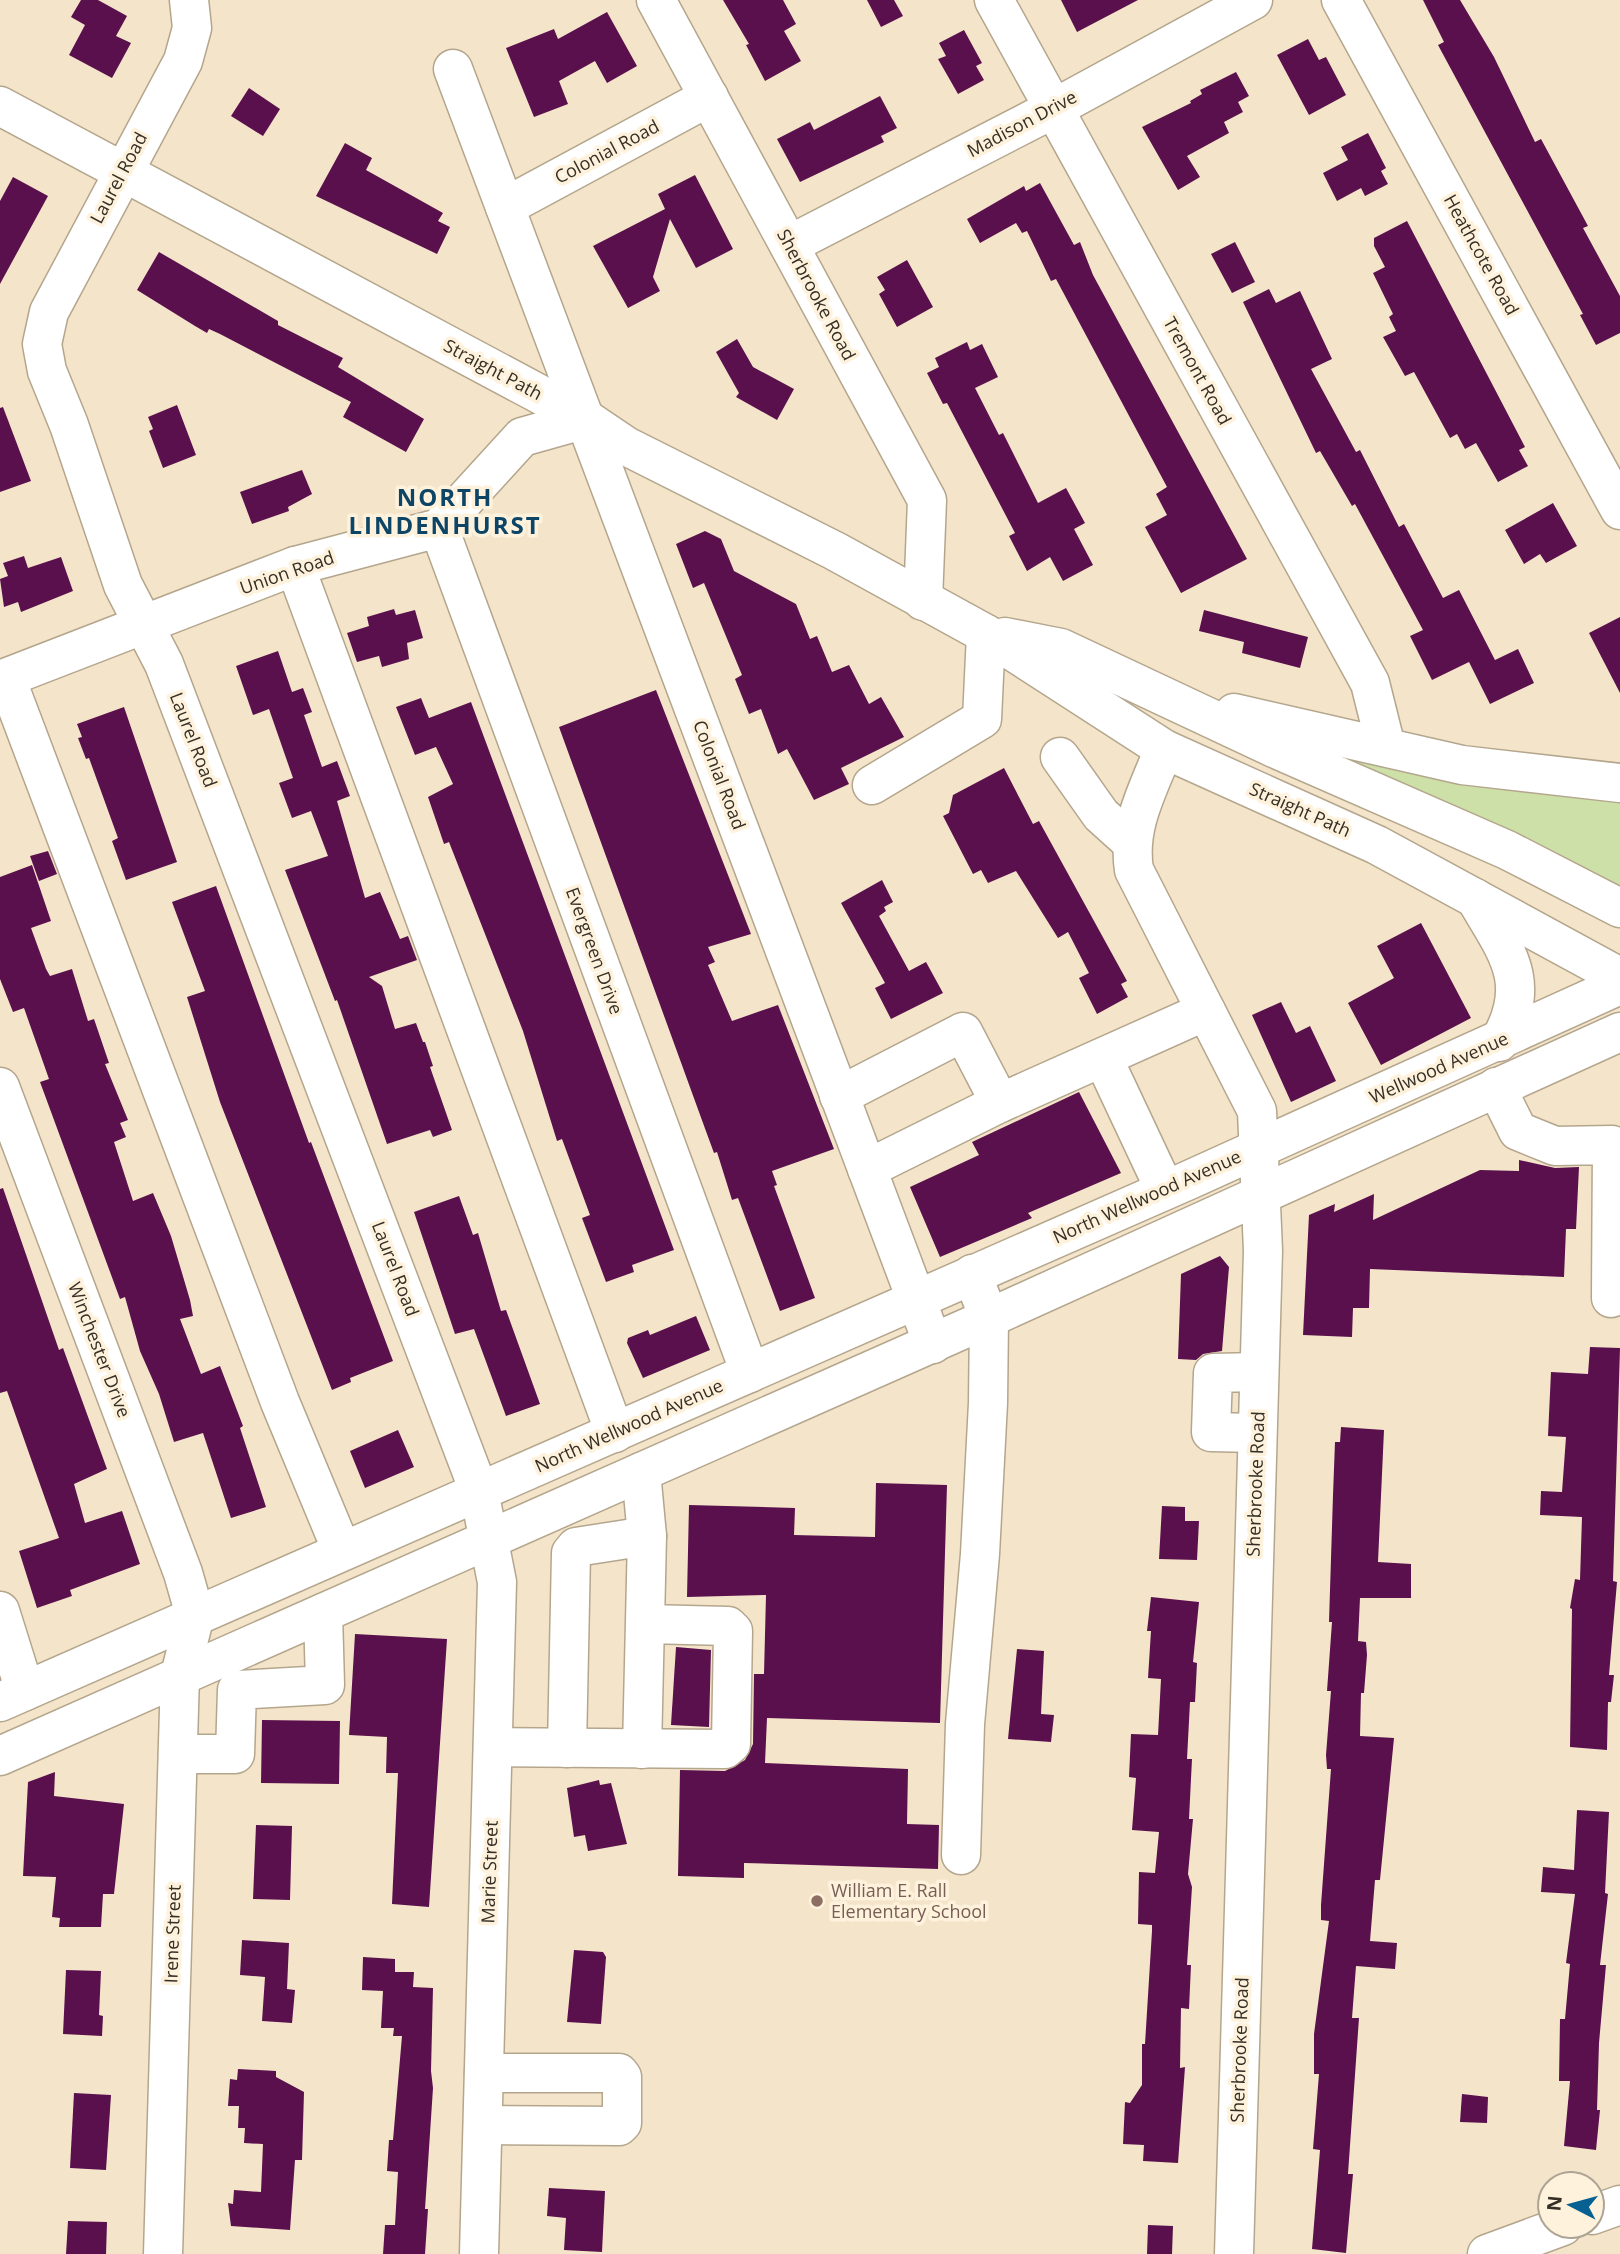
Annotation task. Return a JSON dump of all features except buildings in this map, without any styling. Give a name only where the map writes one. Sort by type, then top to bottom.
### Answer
[{"type":"street","name":"Laurel Road","points":[[189,0],[192,29],[183,61],[121,171],[49,312],[42,344],[47,371],[69,425],[123,585],[146,625],[479,1491]]},
{"type":"street","name":"Sherbrooke Road","points":[[656,0],[927,500],[923,601]]},
{"type":"street","name":"Tremont Road","points":[[995,0],[1370,683],[1386,747]]},
{"type":"street","name":"Madison Drive","points":[[789,245],[1053,109],[1253,0]]},
{"type":"street","name":"Heathcote Road","points":[[1341,0],[1620,510]]},
{"type":"street","name":"Colonial Road","points":[[453,69],[933,1343]]},
{"type":"street","name":"Colonial Road","points":[[505,207],[709,97]]},
{"type":"street","name":"Straight Path","points":[[0,106],[586,419],[626,446],[835,551],[986,634],[1164,749],[1377,845],[1620,977]]},
{"type":"street","points":[[439,528],[522,437],[586,419]]},
{"type":"street","name":"Union Road","points":[[3,679],[295,566],[439,528]]},
{"type":"street","name":"Evergreen Drive","points":[[439,528],[750,1373]]},
{"type":"street","points":[[295,566],[615,1433]]},
{"type":"street","name":"Straight Path","points":[[986,634],[1061,648],[1507,850],[1620,908]]},
{"type":"street","points":[[872,785],[982,719],[986,634]]},
{"type":"street","points":[[3,679],[280,1402],[342,1551]]},
{"type":"street","points":[[1171,700],[1462,765],[1620,783]]},
{"type":"street","name":"Sherbrooke Road","points":[[1164,749],[1131,842],[1134,870],[1256,1111],[1263,1251],[1234,2254]]},
{"type":"street","points":[[1060,757],[1101,815],[1131,842]]},
{"type":"street","points":[[1474,896],[1507,953],[1516,976],[1516,1006],[1512,1020],[1499,1042]]},
{"type":"street","name":"Wellwood Avenue","points":[[1256,1149],[1499,1042],[1620,985]]},
{"type":"street","points":[[867,1169],[1000,1103],[1206,1011]]},
{"type":"street","points":[[839,1096],[962,1032],[1000,1103]]},
{"type":"street","points":[[0,1756],[989,1318],[1620,1032]]},
{"type":"street","points":[[1103,1058],[1165,1191]]},
{"type":"street","name":"Winchester Drive","points":[[0,1087],[183,1573],[195,1615]]},
{"type":"street","points":[[1496,1087],[1518,1131],[1555,1146],[1612,1145],[1611,1298]]},
{"type":"street","name":"North Wellwood Avenue","points":[[12,1697],[1256,1149]]},
{"type":"street","points":[[961,1855],[965,1724],[981,1553],[989,1318],[972,1274]]},
{"type":"street","points":[[641,1472],[647,1536],[642,1749]]},
{"type":"street","name":"Marie Street","points":[[479,1491],[497,1582],[479,2254]]},
{"type":"street","points":[[567,1748],[571,1553],[576,1547],[647,1536]]},
{"type":"street","points":[[0,1611],[12,1697]]},
{"type":"street","points":[[178,1754],[235,1755],[237,1690],[325,1685],[323,1613]]},
{"type":"street","name":"Irene Street","points":[[163,2254],[180,1675],[195,1615]]},
{"type":"street","points":[[493,1747],[725,1749],[731,1744],[733,1631],[728,1626],[646,1624]]},
{"type":"street","points":[[483,2125],[618,2126],[622,2123],[622,2077],[619,2073],[484,2073]]},
{"type":"street","points":[[1487,2254],[1536,2236]]},
{"type":"green space","points":[[1270,733],[1620,796],[1620,889]]},
{"type":"place","name":"William E. Rall Elementary School","points":[[817,1901]]},
{"type":"district","name":"NORTH LINDENHURST","points":[[445,512]]}]
